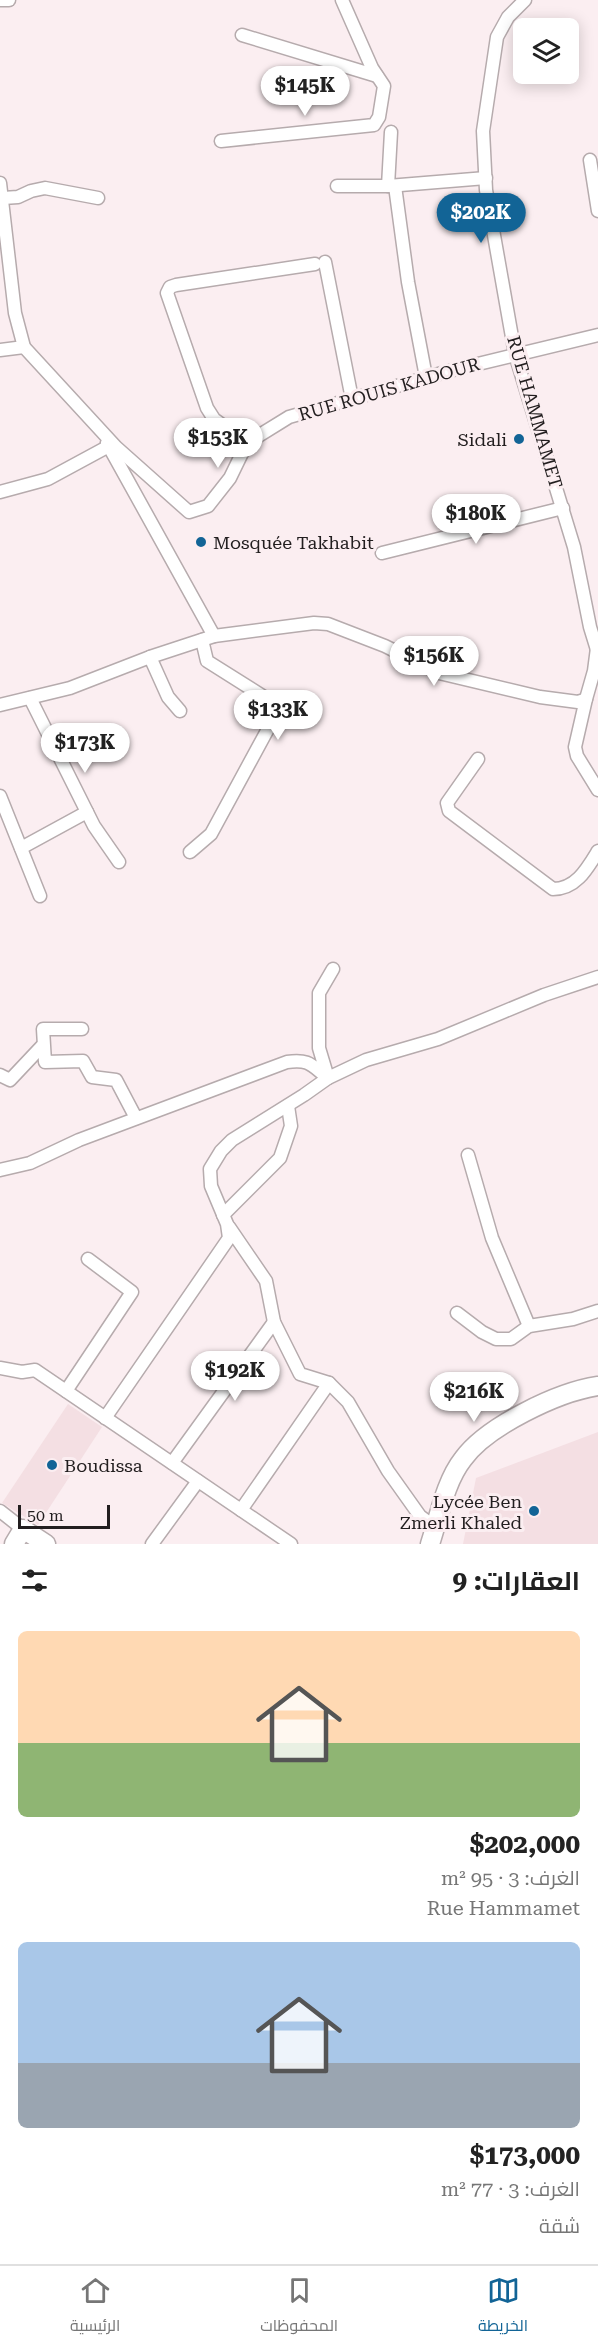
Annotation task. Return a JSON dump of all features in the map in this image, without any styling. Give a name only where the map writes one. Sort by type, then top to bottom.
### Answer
[{"type":"street","points":[[0,0],[9,0]]},
{"type":"street","points":[[221,141],[374,125],[379,117],[384,86],[355,32],[342,0]]},
{"type":"street","name":"RUE HAMMAMET","points":[[525,0],[508,16],[498,37],[483,131],[486,178],[515,354],[574,547],[590,627],[597,650]]},
{"type":"street","points":[[242,35],[377,76]]},
{"type":"street","points":[[391,132],[391,186],[426,377]]},
{"type":"street","points":[[590,160],[598,211]]},
{"type":"street","points":[[337,186],[391,186],[486,178]]},
{"type":"street","points":[[0,183],[15,313],[24,347],[116,447],[189,512],[208,506],[230,478],[247,443],[214,419],[207,408],[167,293],[170,287],[320,263],[352,399]]},
{"type":"street","points":[[3,198],[18,197],[31,191],[45,189],[98,198]]},
{"type":"street","name":"RUE ROUIS KADOUR","points":[[247,443],[289,417],[426,377],[598,335]]},
{"type":"street","points":[[0,350],[24,347]]},
{"type":"street","points":[[98,428],[214,636]]},
{"type":"street","points":[[0,492],[48,479],[109,446]]},
{"type":"street","points":[[382,553],[563,508]]},
{"type":"street","points":[[0,705],[70,688],[150,657],[214,636],[314,623],[328,624],[385,646],[439,673],[540,697],[578,702],[585,699]]},
{"type":"street","points":[[190,852],[211,834],[275,716],[277,708],[272,702],[207,661],[202,640]]},
{"type":"street","points":[[597,650],[575,747],[577,756],[598,790]]},
{"type":"street","points":[[150,657],[168,697],[180,711]]},
{"type":"street","points":[[30,698],[94,826],[119,862]]},
{"type":"street","points":[[478,759],[447,803],[449,811],[553,889],[562,889],[574,883],[598,851]]},
{"type":"street","points":[[0,796],[40,896]]},
{"type":"street","points":[[21,849],[87,813]]},
{"type":"street","points":[[328,1078],[319,1048],[319,993],[333,969]]},
{"type":"street","points":[[433,1536],[388,1471],[348,1402],[329,1383],[300,1374],[274,1322],[266,1281],[224,1216],[211,1186],[210,1169],[221,1151],[232,1140],[288,1106],[328,1078],[366,1060],[429,1042],[544,995],[598,977]]},
{"type":"street","points":[[82,1029],[43,1029],[45,1062],[83,1061],[92,1077],[116,1080],[135,1118]]},
{"type":"street","points":[[0,1075],[10,1080],[43,1045]]},
{"type":"street","points":[[0,1170],[30,1163],[79,1140],[135,1118],[288,1062],[302,1060],[311,1063],[328,1078]]},
{"type":"street","points":[[224,1216],[280,1158],[291,1126],[288,1106]]},
{"type":"street","points":[[468,1155],[492,1238],[529,1326]]},
{"type":"street","points":[[105,1418],[229,1238],[224,1216]]},
{"type":"street","points":[[66,1391],[132,1292],[88,1259]]},
{"type":"street","points":[[457,1313],[482,1332],[496,1338],[511,1339],[529,1326],[573,1319],[598,1311]]},
{"type":"street","points":[[172,1463],[274,1322]]},
{"type":"street","points":[[0,1368],[22,1372],[35,1370],[291,1544]]},
{"type":"street","points":[[241,1510],[329,1383]]},
{"type":"street","points":[[433,1536],[453,1476],[462,1459],[478,1442],[500,1426],[549,1401],[598,1386]]},
{"type":"street","points":[[153,1544],[198,1481]]},
{"type":"street","points":[[0,1511],[19,1536],[46,1544]]},
{"type":"shaded area","name":"Boudissa","points":[[68,1404],[102,1427],[38,1525],[2,1503]]},
{"type":"shaded area","name":"Lycée Ben Zmerli Khaled","points":[[598,1432],[598,1544],[463,1544],[476,1478]]},
{"type":"place","name":"Sidali","points":[[519,439]]},
{"type":"place","name":"Mosquée Takhabit","points":[[201,542]]},
{"type":"place","name":"Boudissa","points":[[52,1465]]},
{"type":"place","name":"Lycée Ben Zmerli Khaled","points":[[534,1511]]}]
